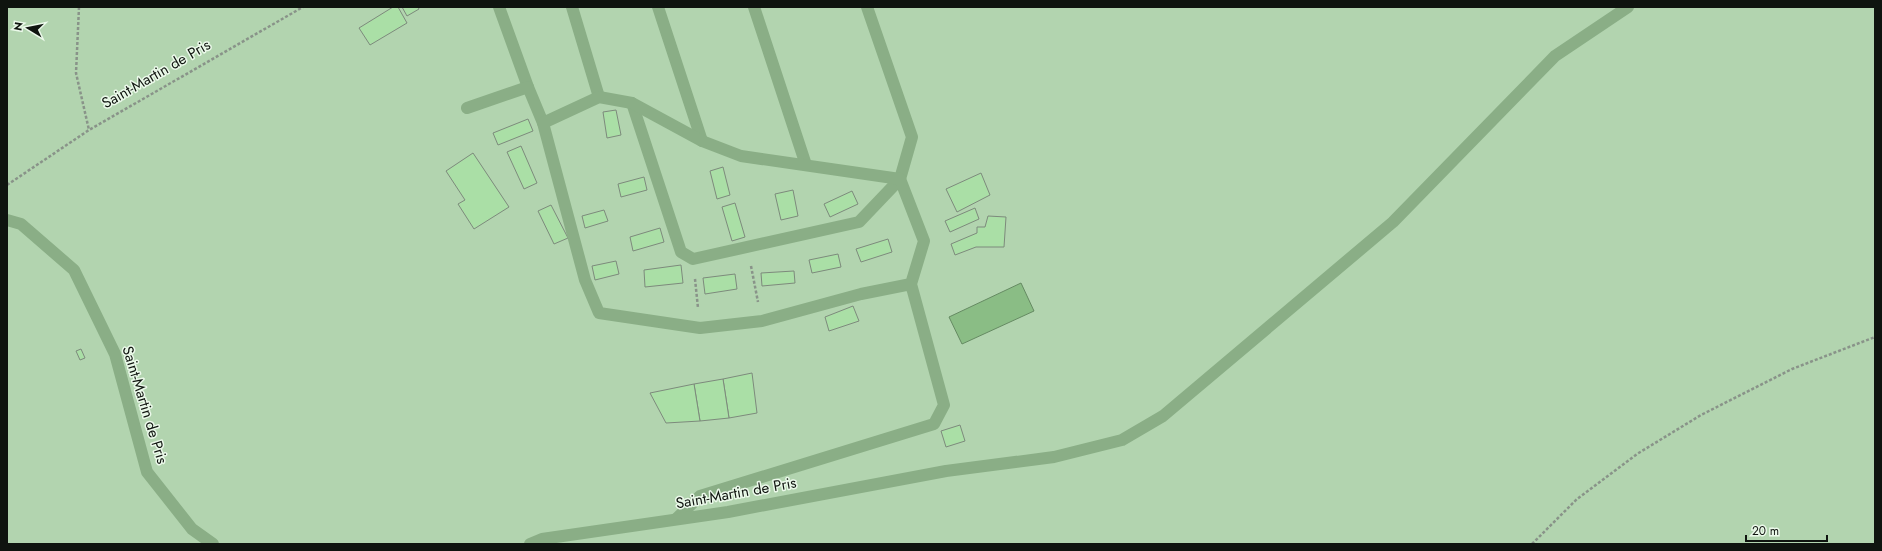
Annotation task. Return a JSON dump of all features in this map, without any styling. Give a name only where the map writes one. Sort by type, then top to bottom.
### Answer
[{"type":"street","points":[[499,7],[528,87],[543,123],[585,280],[599,313],[700,328],[762,321],[861,294],[911,284]]},
{"type":"street","points":[[572,7],[599,97]]},
{"type":"street","points":[[658,7],[702,142]]},
{"type":"street","points":[[754,7],[806,165]]},
{"type":"street","points":[[632,103],[681,252],[693,259],[859,222],[900,180],[912,137],[868,7]]},
{"type":"street","name":"Saint-Martin de Pris","points":[[530,544],[542,539],[735,510],[946,471],[1054,457],[1122,440],[1163,416],[1393,222],[1555,56],[1628,7]]},
{"type":"street","points":[[467,108],[528,87]]},
{"type":"street","points":[[543,123],[599,97],[632,103],[702,142],[741,156],[900,180]]},
{"type":"street","points":[[676,519],[700,496],[934,424],[944,405],[911,284],[924,241],[900,180]]},
{"type":"street","name":"Saint-Martin de Pris","points":[[7,220],[21,224],[74,270],[115,354],[146,472],[192,529],[213,544]]},
{"type":"path","points":[[79,7],[76,73],[89,130]]},
{"type":"path","name":"Saint-Martin de Pris","points":[[7,185],[89,130],[303,7]]},
{"type":"path","points":[[748,247],[762,321]]},
{"type":"path","points":[[693,259],[700,328]]},
{"type":"path","points":[[1532,544],[1577,499],[1637,454],[1701,415],[1792,369],[1875,337]]},
{"type":"shaded area","points":[[7,7],[1875,7],[1875,544],[7,544]]},
{"type":"shaded area","points":[[1021,283],[1034,311],[962,344],[949,317]]},
{"type":"building","points":[[393,7],[398,7],[407,23],[370,45],[359,28]]},
{"type":"building","points":[[402,7],[418,7],[419,9],[407,16]]},
{"type":"building","points":[[616,110],[621,135],[607,138],[603,112]]},
{"type":"building","points":[[528,119],[533,131],[498,145],[493,133]]},
{"type":"building","points":[[521,146],[537,183],[524,189],[507,152]]},
{"type":"building","points":[[473,153],[509,207],[474,229],[458,204],[465,200],[446,171]]},
{"type":"building","points":[[723,167],[730,195],[717,199],[710,171]]},
{"type":"building","points":[[981,173],[990,195],[957,212],[946,189]]},
{"type":"building","points":[[644,177],[647,190],[621,197],[618,184]]},
{"type":"building","points":[[793,190],[798,216],[781,220],[775,194]]},
{"type":"building","points":[[852,191],[858,204],[830,217],[824,204]]},
{"type":"building","points":[[735,203],[745,237],[732,241],[722,207]]},
{"type":"building","points":[[551,205],[568,238],[554,244],[538,211]]},
{"type":"building","points":[[975,208],[979,219],[950,232],[945,221]]},
{"type":"building","points":[[604,210],[608,221],[585,228],[582,216]]},
{"type":"building","points":[[988,216],[1006,217],[1004,247],[976,247],[955,255],[951,244],[977,233],[977,227],[985,227]]},
{"type":"building","points":[[660,228],[664,242],[633,251],[630,237]]},
{"type":"building","points":[[888,239],[892,252],[861,262],[856,249]]},
{"type":"building","points":[[838,254],[841,267],[812,273],[809,260]]},
{"type":"building","points":[[616,261],[619,274],[595,280],[592,266]]},
{"type":"building","points":[[681,265],[683,283],[645,287],[644,270]]},
{"type":"building","points":[[794,271],[795,283],[762,286],[761,273]]},
{"type":"building","points":[[735,274],[737,289],[705,294],[703,278]]},
{"type":"building","points":[[853,306],[859,321],[829,331],[825,317]]},
{"type":"building","points":[[81,349],[85,358],[80,360],[76,351]]},
{"type":"building","points":[[752,373],[757,413],[729,418],[723,379]]},
{"type":"building","points":[[723,379],[729,418],[700,421],[694,384]]},
{"type":"building","points":[[694,384],[700,421],[666,423],[650,393]]},
{"type":"building","points":[[960,425],[965,441],[946,447],[941,431]]}]
